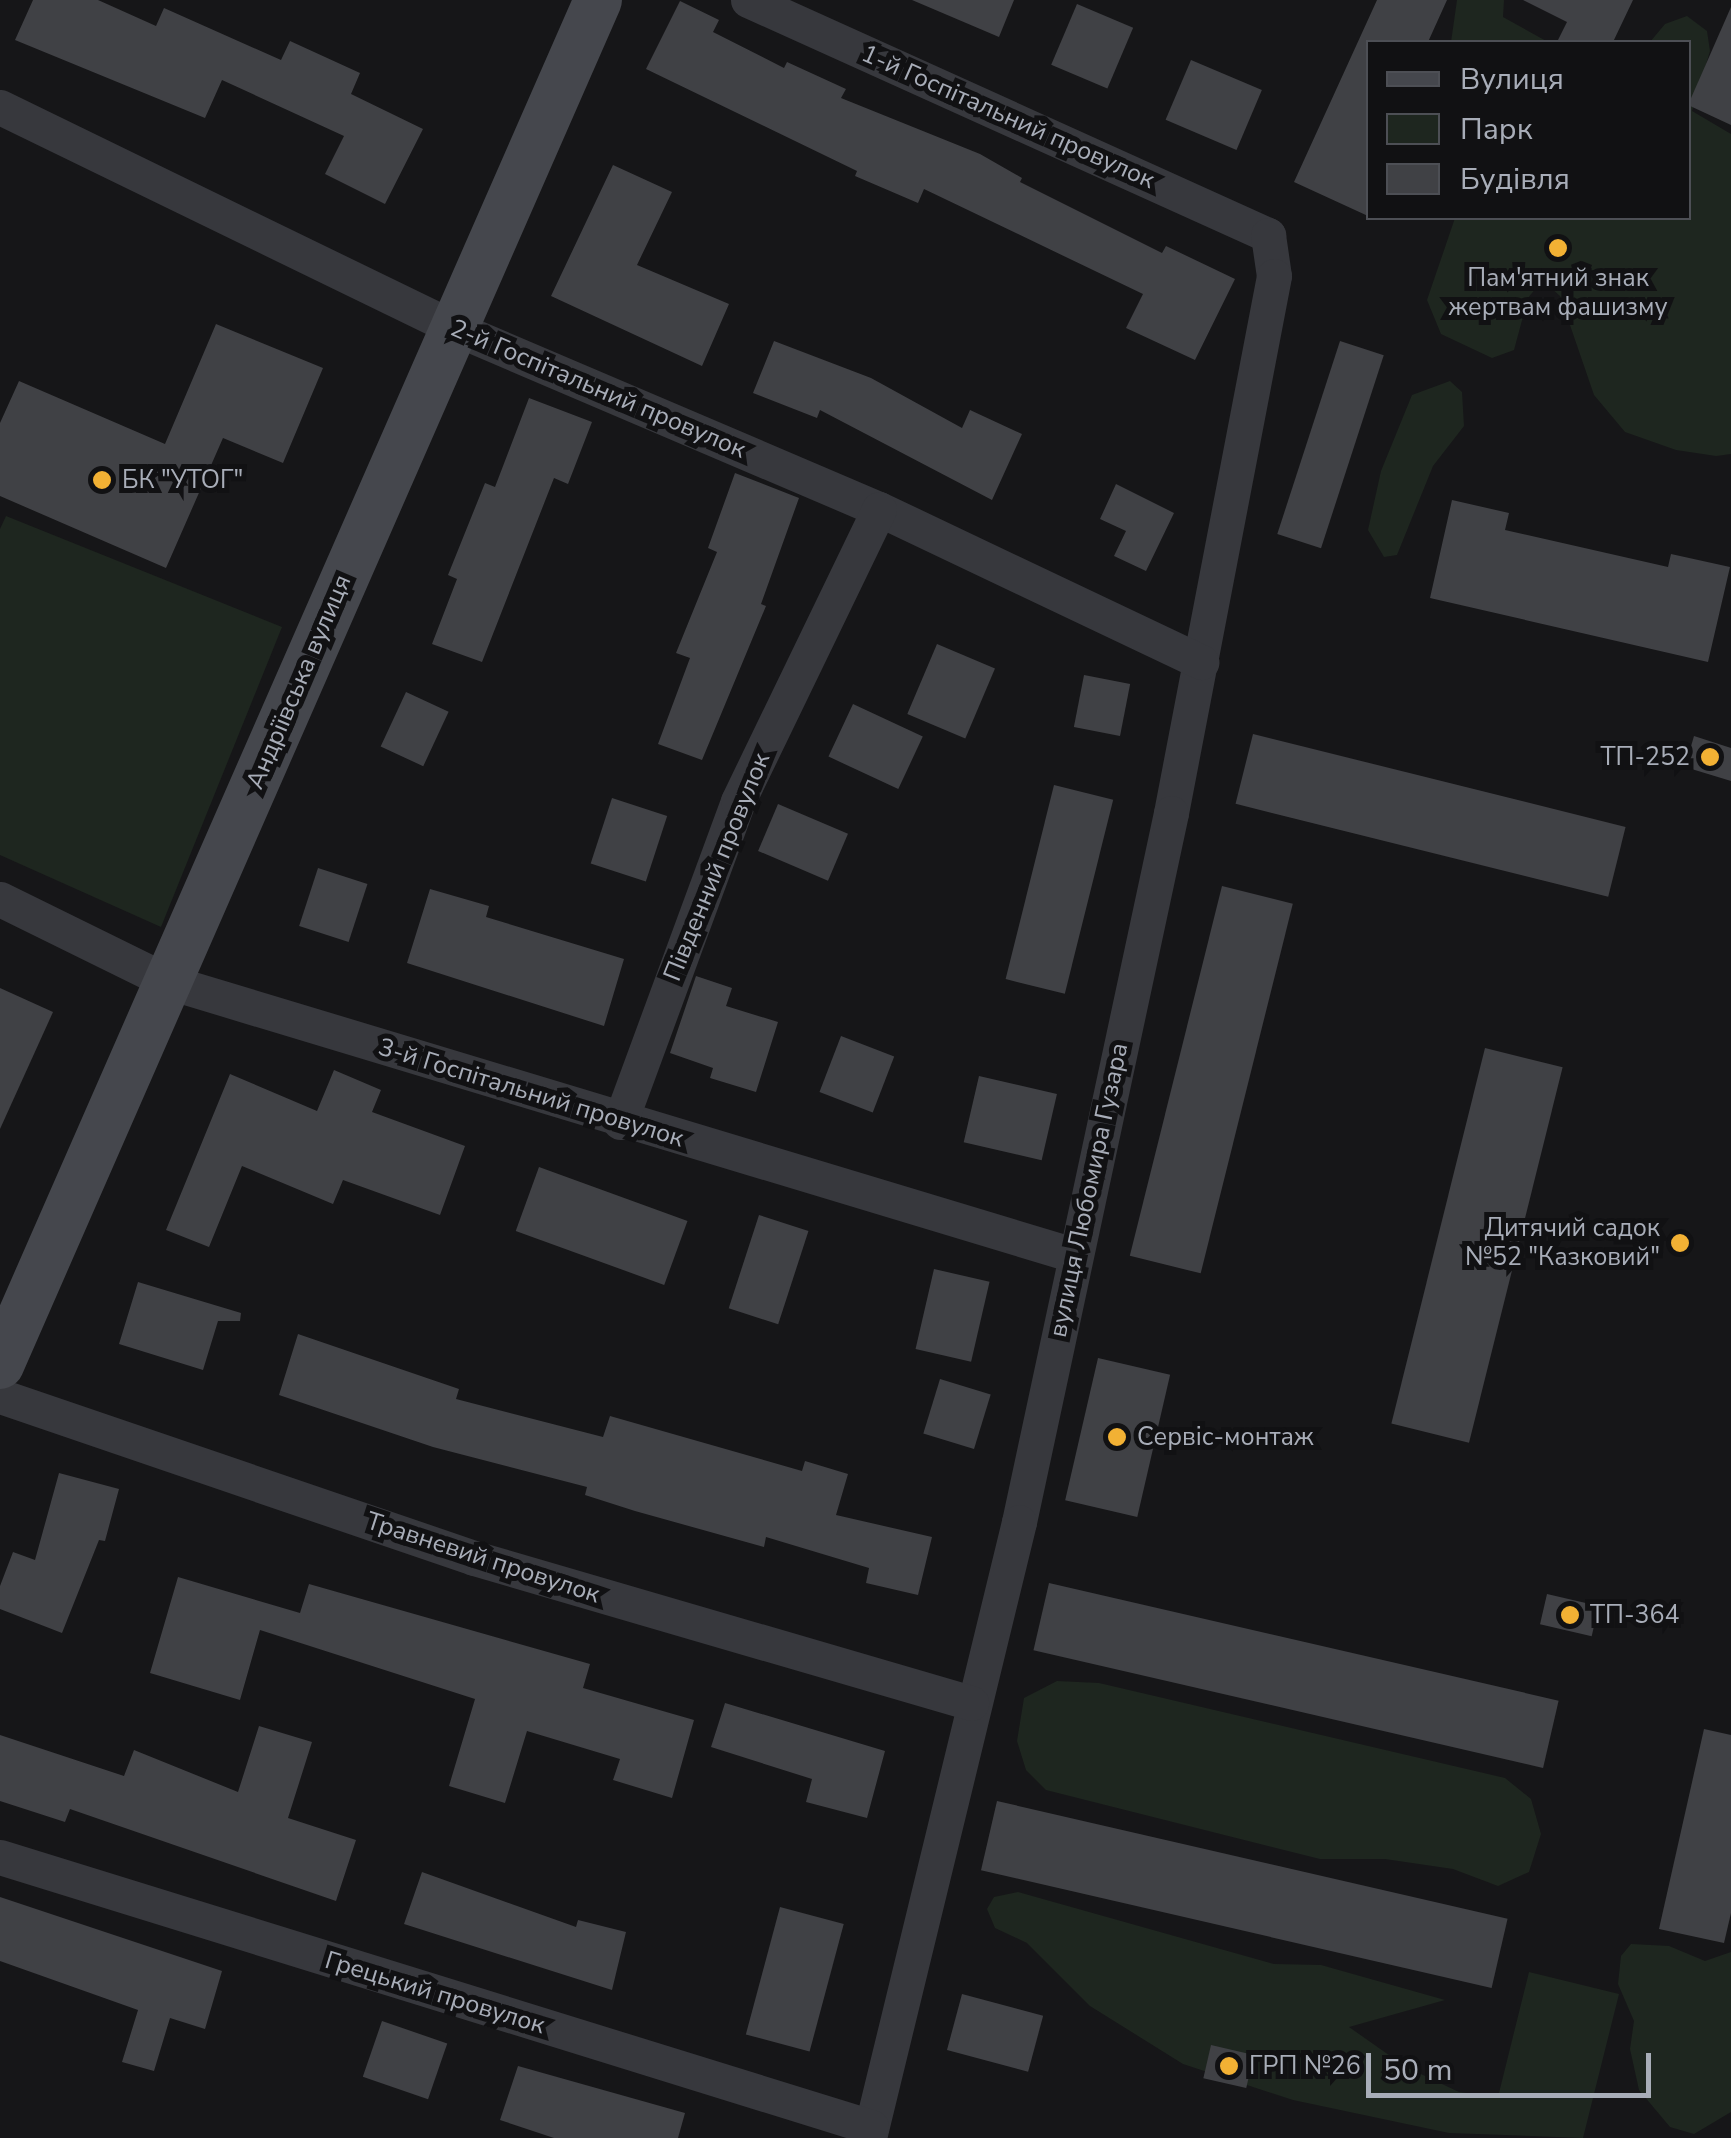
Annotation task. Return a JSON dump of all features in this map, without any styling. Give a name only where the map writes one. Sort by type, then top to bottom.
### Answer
[{"type":"street","name":"Андріївська вулиця","points":[[0,1365],[598,0]]},
{"type":"street","name":"1-й Госпітальний провулок","points":[[748,0],[1268,235]]},
{"type":"street","name":"2-й Госпітальний провулок","points":[[0,106],[452,327],[879,509],[1201,662]]},
{"type":"street","name":"вулиця Любомира Гузара","points":[[870,2132],[971,1703],[1019,1522],[1201,662],[1274,276],[1268,235]]},
{"type":"street","name":"Південний провулок","points":[[620,1122],[738,801],[879,509]]},
{"type":"street","name":"3-й Госпітальний провулок","points":[[0,899],[169,982],[620,1122],[1074,1255]]},
{"type":"street","name":"Травневий провулок","points":[[0,1396],[474,1558],[971,1703]]},
{"type":"street","name":"Грецький провулок","points":[[0,1857],[870,2132]]},
{"type":"green space","points":[[1457,0],[1504,0],[1503,17],[1544,40],[1451,40]]},
{"type":"green space","points":[[1687,16],[1707,31],[1710,51],[1692,111],[1731,134],[1731,454],[1716,456],[1676,450],[1625,432],[1594,395],[1560,296],[1551,288],[1536,288],[1528,298],[1514,350],[1492,358],[1441,334],[1427,300],[1454,220],[1691,220],[1691,40],[1652,40],[1665,24]]},
{"type":"green space","points":[[1450,381],[1462,392],[1464,426],[1433,466],[1397,555],[1384,557],[1368,530],[1381,471],[1412,395]]},
{"type":"green space","points":[[6,516],[282,627],[161,927],[0,855],[0,529]]},
{"type":"green space","points":[[1057,1681],[1099,1683],[1505,1778],[1531,1799],[1541,1834],[1529,1872],[1498,1886],[1453,1869],[1385,1859],[1320,1859],[1046,1790],[1026,1770],[1017,1741],[1024,1698]]},
{"type":"green space","points":[[1018,1892],[1274,1964],[1321,1965],[1445,2000],[1349,2027],[1406,2067],[1459,2092],[1498,2097],[1529,1972],[1619,1994],[1583,2138],[1449,2133],[1293,2100],[1183,2064],[1090,2006],[1027,1943],[995,1928],[987,1909],[994,1897]]},
{"type":"green space","points":[[1631,1944],[1669,1946],[1705,1961],[1731,1952],[1731,2112],[1694,2134],[1670,2127],[1639,2090],[1630,2049],[1634,2021],[1618,1984],[1621,1956]]},
{"type":"building","points":[[33,0],[98,0],[156,26],[164,8],[281,60],[290,41],[360,73],[351,94],[423,129],[385,204],[325,174],[344,136],[222,80],[205,118],[15,40]]},
{"type":"building","points":[[912,0],[1014,0],[999,37]]},
{"type":"building","points":[[1377,0],[1447,0],[1429,40],[1366,40],[1366,215],[1294,182]]},
{"type":"building","points":[[1523,0],[1633,0],[1614,40],[1558,40],[1567,22]]},
{"type":"building","points":[[680,1],[719,20],[713,32],[784,68],[787,62],[846,89],[841,98],[980,154],[1022,178],[1020,182],[1162,253],[1166,246],[1235,279],[1195,360],[1126,328],[1143,294],[924,189],[918,203],[855,176],[857,171],[646,69]]},
{"type":"building","points":[[1077,4],[1133,28],[1107,89],[1051,65]]},
{"type":"building","points":[[1731,7],[1731,125],[1691,106],[1691,98]]},
{"type":"building","points":[[1191,60],[1262,90],[1236,150],[1166,120]]},
{"type":"building","points":[[613,165],[672,192],[637,265],[729,304],[702,366],[551,296]]},
{"type":"building","name":"БК \"УТОГ\"","points":[[216,324],[323,368],[283,463],[223,438],[166,568],[0,496],[0,423],[19,381],[165,444]]},
{"type":"building","points":[[774,341],[871,378],[962,428],[970,410],[1022,434],[992,500],[820,410],[817,418],[753,393]]},
{"type":"building","points":[[1340,341],[1384,355],[1321,548],[1277,534]]},
{"type":"building","points":[[529,398],[592,422],[568,484],[554,478],[482,662],[432,644],[457,579],[448,575],[485,483],[495,487]]},
{"type":"building","points":[[735,473],[799,498],[761,604],[766,606],[702,760],[658,744],[690,658],[676,653],[717,552],[708,548]]},
{"type":"building","points":[[1116,484],[1174,513],[1146,571],[1114,556],[1126,531],[1100,519]]},
{"type":"building","points":[[1452,500],[1509,513],[1505,530],[1668,567],[1671,554],[1730,567],[1708,662],[1430,598]]},
{"type":"building","points":[[937,644],[995,669],[965,739],[907,714]]},
{"type":"building","points":[[1084,675],[1130,684],[1120,736],[1074,727]]},
{"type":"building","points":[[406,692],[449,712],[423,766],[381,746]]},
{"type":"building","points":[[853,704],[923,737],[898,789],[828,757]]},
{"type":"building","points":[[1253,734],[1626,827],[1608,897],[1236,804]]},
{"type":"building","name":"ТП-252","points":[[1694,736],[1731,748],[1731,781],[1685,767]]},
{"type":"building","points":[[1054,785],[1113,800],[1065,994],[1006,979]]},
{"type":"building","points":[[612,798],[667,816],[646,882],[591,864]]},
{"type":"building","points":[[778,804],[848,834],[828,881],[758,851]]},
{"type":"building","points":[[318,868],[367,884],[349,942],[299,926]]},
{"type":"building","points":[[1222,886],[1293,904],[1201,1273],[1130,1256]]},
{"type":"building","points":[[430,889],[489,906],[486,917],[624,959],[604,1026],[407,963]]},
{"type":"building","points":[[696,976],[732,988],[726,1006],[778,1022],[756,1092],[710,1078],[713,1068],[670,1053]]},
{"type":"building","points":[[0,988],[53,1012],[0,1129]]},
{"type":"building","points":[[841,1036],[894,1056],[873,1112],[819,1092]]},
{"type":"building","points":[[1485,1048],[1563,1067],[1469,1443],[1391,1424]]},
{"type":"building","points":[[334,1070],[381,1090],[372,1112],[465,1146],[440,1215],[343,1180],[333,1204],[242,1166],[209,1247],[166,1230],[230,1074],[317,1111]]},
{"type":"building","points":[[979,1076],[1057,1094],[1042,1160],[964,1142]]},
{"type":"building","points":[[539,1167],[687,1221],[664,1285],[516,1231]]},
{"type":"building","points":[[759,1215],[808,1231],[778,1324],[729,1308]]},
{"type":"building","points":[[934,1269],[990,1282],[971,1362],[916,1349]]},
{"type":"building","points":[[138,1282],[241,1313],[240,1321],[218,1321],[203,1370],[119,1344]]},
{"type":"building","points":[[298,1334],[459,1389],[456,1399],[603,1437],[610,1416],[802,1471],[805,1461],[848,1474],[836,1515],[932,1537],[918,1595],[866,1583],[869,1568],[766,1537],[764,1547],[635,1511],[585,1495],[587,1487],[433,1447],[279,1395]]},
{"type":"building","name":"Сервіс-монтаж","points":[[1098,1358],[1170,1375],[1137,1517],[1065,1500]]},
{"type":"building","points":[[940,1379],[991,1394],[974,1449],[923,1434]]},
{"type":"building","points":[[59,1473],[119,1489],[105,1541],[99,1540],[62,1633],[0,1609],[0,1586],[13,1552],[35,1560]]},
{"type":"building","points":[[178,1577],[300,1613],[309,1584],[590,1664],[583,1688],[694,1720],[672,1798],[613,1780],[620,1759],[527,1731],[505,1803],[449,1786],[475,1699],[260,1630],[240,1700],[150,1673]]},
{"type":"building","points":[[1049,1583],[1559,1701],[1543,1768],[1033,1650]]},
{"type":"building","name":"ТП-364","points":[[1547,1594],[1599,1606],[1592,1636],[1540,1624]]},
{"type":"building","points":[[725,1703],[885,1751],[867,1818],[806,1802],[812,1779],[711,1747]]},
{"type":"building","points":[[259,1726],[312,1742],[288,1818],[356,1840],[336,1901],[70,1809],[65,1822],[0,1801],[0,1735],[124,1776],[134,1750],[238,1792]]},
{"type":"building","points":[[1704,1729],[1731,1735],[1731,1913],[1724,1943],[1659,1929]]},
{"type":"building","points":[[997,1801],[1508,1919],[1492,1988],[981,1870]]},
{"type":"building","points":[[422,1872],[576,1927],[578,1920],[626,1932],[612,1990],[404,1924]]},
{"type":"building","points":[[0,1897],[222,1971],[205,2029],[170,2018],[154,2071],[122,2062],[138,2010],[0,1961]]},
{"type":"building","points":[[780,1907],[844,1924],[810,2052],[746,2035]]},
{"type":"building","points":[[962,1994],[1043,2016],[1028,2072],[947,2050]]},
{"type":"building","points":[[382,2021],[447,2043],[428,2099],[363,2077]]},
{"type":"building","name":"ГРП №26","points":[[1211,2045],[1254,2055],[1246,2088],[1203,2078]]},
{"type":"building","points":[[518,2066],[685,2113],[678,2138],[554,2138],[500,2120]]},
{"type":"place","name":"Пам'ятний знак жертвам фашизму","points":[[1558,248]]},
{"type":"place","name":"БК \"УТОГ\"","points":[[102,480]]},
{"type":"place","name":"ТП-252","points":[[1710,757]]},
{"type":"place","name":"Дитячий садок №52 \"Казковий\"","points":[[1680,1243]]},
{"type":"place","name":"Сервіс-монтаж","points":[[1117,1437]]},
{"type":"place","name":"ТП-364","points":[[1570,1615]]},
{"type":"place","name":"ГРП №26","points":[[1229,2066]]}]
